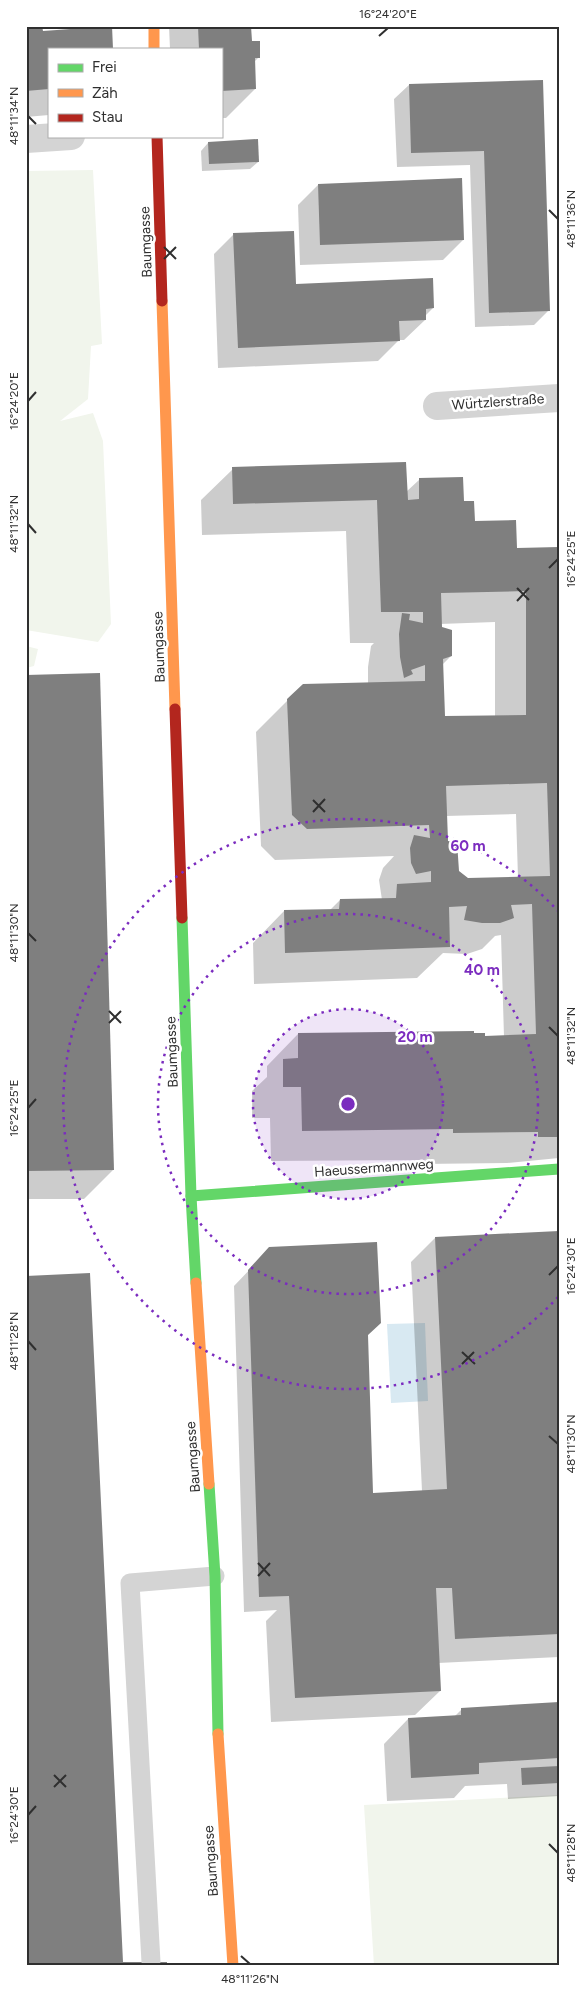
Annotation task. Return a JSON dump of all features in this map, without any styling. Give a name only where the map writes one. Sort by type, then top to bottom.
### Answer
[{"type":"main road","points":[[154,26],[154,48]]},
{"type":"main road","name":"Baumgasse","points":[[157,138],[191,1196],[215,1576],[217,1714],[233,1966]]},
{"type":"main road","name":"Haeussermannweg","points":[[191,1196],[559,1169]]},
{"type":"street","points":[[26,139],[48,138]]},
{"type":"street","name":"Würtzlerstraße","points":[[437,406],[559,398]]},
{"type":"lane","points":[[151,1962],[130,1583],[215,1576]]},
{"type":"shaded area","points":[[93,170],[102,344],[91,346],[88,399],[60,421],[93,413],[103,441],[111,624],[98,642],[26,630],[26,171]]},
{"type":"shaded area","points":[[26,646],[38,649],[34,666],[26,668]]},
{"type":"shaded area","points":[[425,1323],[428,1401],[391,1403],[387,1324]]},
{"type":"shaded area","points":[[559,1795],[559,1966],[374,1966],[364,1805]]},
{"type":"building","points":[[26,26],[42,26],[43,31],[112,26],[113,48],[48,48],[48,89],[26,91]]},
{"type":"building","points":[[198,26],[251,26],[252,41],[260,41],[260,58],[255,58],[256,89],[222,91],[222,48],[199,48]]},
{"type":"building","points":[[543,80],[550,311],[489,313],[484,151],[411,153],[409,84]]},
{"type":"building","points":[[258,139],[259,162],[209,164],[208,142]]},
{"type":"building","points":[[462,178],[464,240],[320,245],[318,184]]},
{"type":"building","points":[[294,231],[296,284],[433,278],[434,308],[426,309],[426,320],[399,321],[400,341],[238,348],[233,233]]},
{"type":"building","points":[[406,462],[408,500],[419,499],[419,478],[463,477],[464,501],[474,501],[475,521],[516,520],[517,548],[559,547],[559,1137],[538,1137],[538,1132],[453,1133],[453,1129],[302,1131],[301,1087],[283,1087],[283,1059],[298,1058],[298,1033],[474,1031],[474,1033],[485,1033],[485,1036],[536,1034],[532,904],[511,905],[514,918],[500,923],[464,920],[467,906],[449,907],[450,947],[285,953],[284,910],[339,909],[340,899],[396,898],[397,884],[431,882],[431,871],[416,874],[411,863],[410,848],[414,835],[430,838],[429,825],[307,829],[292,815],[287,699],[303,684],[425,681],[425,665],[411,670],[413,674],[404,678],[400,657],[399,634],[402,613],[410,614],[409,620],[423,623],[423,612],[381,612],[377,500],[233,504],[232,467]],"holes":[[[526,591],[526,715],[445,716],[443,659],[452,656],[452,630],[442,627],[441,593]],[[547,783],[550,876],[468,878],[459,871],[457,842],[448,841],[446,786]]]},
{"type":"building","points":[[100,673],[114,1170],[26,1171],[26,675]]},
{"type":"building","points":[[559,1231],[559,1634],[455,1639],[452,1588],[436,1588],[441,1691],[295,1698],[289,1596],[259,1597],[248,1270],[269,1247],[377,1242],[381,1323],[368,1335],[373,1493],[447,1489],[435,1237]]},
{"type":"building","points":[[90,1273],[123,1962],[167,1962],[167,1966],[26,1966],[26,1276]]},
{"type":"building","points":[[559,1702],[559,1758],[479,1763],[479,1774],[411,1778],[408,1718],[461,1715],[461,1708]]},
{"type":"building","points":[[559,1766],[559,1783],[522,1785],[521,1768]]},
{"type":"traffic: fast","points":[[182,918],[191,1196],[196,1283]]},
{"type":"traffic: fast","points":[[191,1196],[559,1169]]},
{"type":"traffic: fast","points":[[209,1484],[215,1576],[218,1734]]},
{"type":"traffic: slow","points":[[154,26],[154,48]]},
{"type":"traffic: slow","points":[[162,301],[175,709]]},
{"type":"traffic: slow","points":[[196,1283],[209,1484]]},
{"type":"traffic: slow","points":[[218,1734],[233,1966]]},
{"type":"traffic: jam","points":[[157,138],[162,301]]},
{"type":"traffic: jam","points":[[175,709],[182,918]]}]
